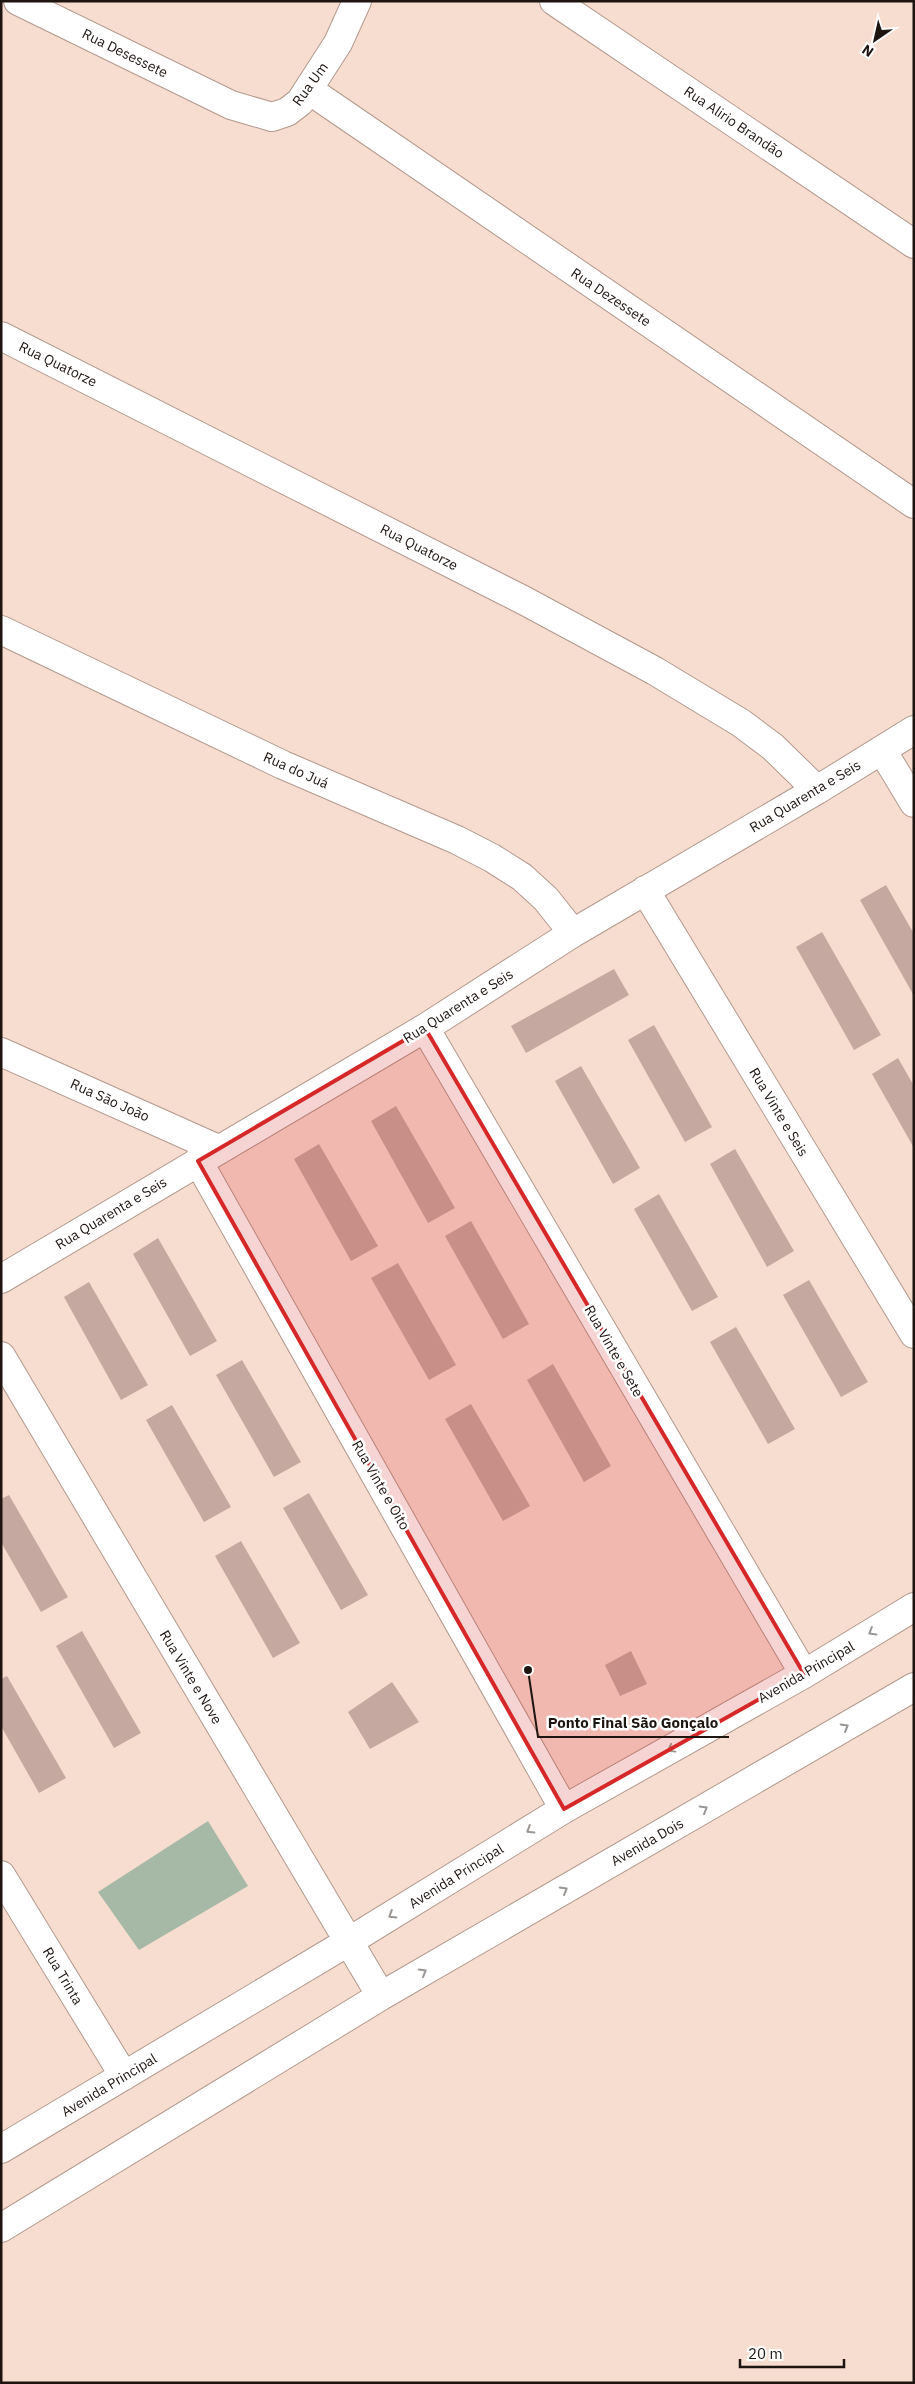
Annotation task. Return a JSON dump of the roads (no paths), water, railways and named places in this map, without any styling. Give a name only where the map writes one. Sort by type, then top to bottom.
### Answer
[{"type":"street","name":"Rua Desessete","points":[[18,1],[231,104]]},
{"type":"street","name":"Rua Um","points":[[231,104],[264,117],[276,117],[292,109],[309,90],[338,43],[357,1]]},
{"type":"street","name":"Rua Alirio Brandão","points":[[554,1],[914,244]]},
{"type":"street","name":"Rua Dezessete","points":[[309,90],[914,504]]},
{"type":"street","name":"Rua Quatorze","points":[[1,336],[525,601],[655,672],[741,723],[773,748],[817,790]]},
{"type":"street","name":"Rua do Juá","points":[[1,630],[284,765],[456,840],[492,858],[522,877],[546,899],[574,933]]},
{"type":"street","name":"Rua Quarenta e Seis","points":[[1,1279],[425,1028],[574,933],[817,790],[914,730]]},
{"type":"street","points":[[882,750],[914,803]]},
{"type":"street","name":"Rua Vinte e Seis","points":[[645,890],[914,1334]]},
{"type":"street","name":"Rua Vinte e Sete","points":[[425,1028],[804,1674]]},
{"type":"street","name":"Rua São João","points":[[1,1052],[208,1155]]},
{"type":"street","name":"Rua Vinte e Oito","points":[[208,1155],[564,1809]]},
{"type":"street","name":"Rua Vinte e Nove","points":[[1,1356],[381,1996]]},
{"type":"street","name":"Avenida Principal","points":[[1,2149],[348,1942],[564,1809],[804,1674],[914,1607]]},
{"type":"street","name":"Avenida Dois","points":[[1,2228],[381,1996],[914,1687]]},
{"type":"street","name":"Rua Trinta","points":[[1,1875],[124,2076]]},
{"type":"place","name":"Ponto Final São Gonçalo","points":[[528,1670]]}]
